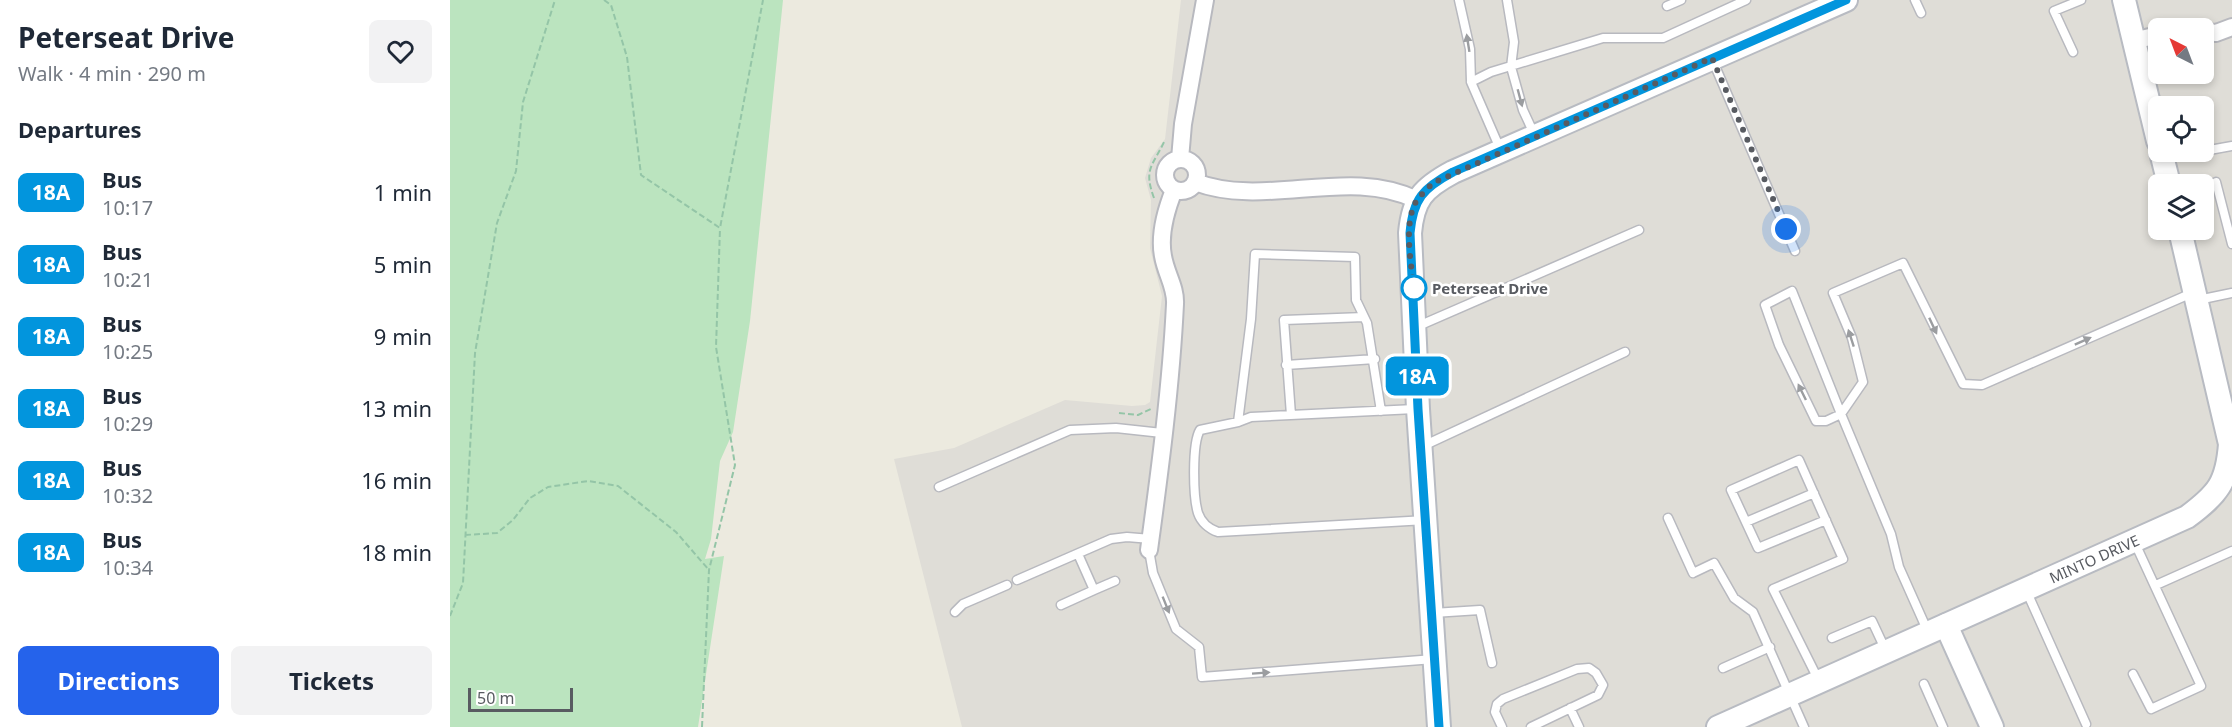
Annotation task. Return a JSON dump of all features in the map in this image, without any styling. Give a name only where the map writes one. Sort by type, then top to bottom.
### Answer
[{"type":"street","points":[[1180,159],[1183,124],[1205,0]]},
{"type":"street","points":[[1439,727],[1418,409],[1410,233],[1412,213],[1417,200],[1433,183],[1501,151],[1846,0]]},
{"type":"street","points":[[2124,0],[2148,99]]},
{"type":"street","points":[[2214,33],[2232,27]]},
{"type":"street","points":[[2133,41],[2148,37]]},
{"type":"street","points":[[1180,159],[1194,166],[1196,182],[1189,189],[1174,190],[1166,182],[1165,172],[1170,163],[1180,159]]},
{"type":"street","points":[[1196,182],[1231,191],[1374,188],[1400,192],[1417,200]]},
{"type":"street","points":[[1150,544],[1176,293],[1165,264],[1162,246],[1166,216],[1174,190]]},
{"type":"street","name":"MINTO DRIVE","points":[[1718,727],[2187,517],[2211,499],[2230,467],[2227,406],[2182,240]]},
{"type":"street","points":[[1937,629],[1992,727]]},
{"type":"lane","points":[[1459,0],[1470,49],[1471,82],[1501,151]]},
{"type":"lane","points":[[1507,0],[1514,42],[1511,67],[1523,110],[1535,136]]},
{"type":"lane","points":[[1667,6],[1681,0]]},
{"type":"lane","points":[[1471,82],[1491,72],[1603,38],[1663,38],[1746,0]]},
{"type":"lane","points":[[1914,0],[1921,13]]},
{"type":"lane","points":[[2073,52],[2054,11],[2081,0]]},
{"type":"lane","points":[[1712,58],[1795,251]]},
{"type":"lane","points":[[2214,149],[2232,146]]},
{"type":"lane","points":[[2216,182],[2232,244]]},
{"type":"lane","points":[[1416,328],[1639,230]]},
{"type":"lane","points":[[1238,422],[1251,319],[1255,254],[1355,257],[1356,300],[1364,317],[1375,359],[1377,400],[1381,411]]},
{"type":"lane","points":[[1937,629],[1899,567],[1891,534],[1841,414],[1792,291],[1765,305],[1779,345],[1816,421],[1826,421],[1841,414],[1863,382],[1852,338],[1833,292],[1903,263],[1963,384],[1982,385],[2196,296],[2232,293]]},
{"type":"lane","points":[[1291,415],[1284,320],[1364,317]]},
{"type":"lane","points":[[1422,446],[1624,352]]},
{"type":"lane","points":[[1286,365],[1375,359]]},
{"type":"lane","points":[[1418,409],[1251,417],[1238,422],[1211,425],[1200,430],[1194,441],[1198,513],[1211,529],[1218,532],[1426,520]]},
{"type":"lane","points":[[939,487],[1070,430],[1116,428],[1162,433]]},
{"type":"lane","points":[[1819,682],[1773,589],[1843,560],[1826,520],[1799,460],[1731,490],[1758,548],[1826,520]]},
{"type":"lane","points":[[1746,522],[1814,493]]},
{"type":"lane","points":[[1668,518],[1693,573],[1714,563],[1734,598],[1753,612],[1804,727]]},
{"type":"lane","points":[[1017,580],[1119,537],[1150,544],[1153,573],[1176,629],[1199,647],[1202,677],[1435,659]]},
{"type":"lane","points":[[2133,674],[2151,709],[2201,686],[2134,541]]},
{"type":"lane","points":[[2156,585],[2232,551]]},
{"type":"lane","points":[[1078,555],[1094,590]]},
{"type":"lane","points":[[1061,605],[1115,581]]},
{"type":"lane","points":[[955,612],[963,604],[1007,585]]},
{"type":"lane","points":[[2025,589],[2086,724]]},
{"type":"lane","points":[[1433,613],[1480,610],[1492,663]]},
{"type":"lane","points":[[1832,638],[1872,621],[1886,652]]},
{"type":"lane","points":[[1724,668],[1770,647]]},
{"type":"lane","points":[[1502,727],[1495,712],[1497,704],[1503,699],[1577,669],[1589,668],[1601,679],[1603,690],[1598,695],[1531,727]]},
{"type":"lane","points":[[1924,684],[1944,727]]},
{"type":"lane","points":[[1570,708],[1579,727]]},
{"type":"path","points":[[450,616],[463,583],[475,353],[497,223],[516,171],[523,102],[555,0]]},
{"type":"path","points":[[604,0],[611,5],[627,57],[641,175],[720,228]]},
{"type":"path","points":[[702,727],[709,570],[735,465],[716,347],[720,228],[763,0]]},
{"type":"path","points":[[465,536],[497,532],[513,520],[530,498],[548,487],[588,482],[608,484],[618,486],[676,532],[709,570]]},
{"type":"shaded area","points":[[1181,0],[2232,0],[2232,727],[962,727],[894,459],[954,448],[1065,400],[1132,406],[1145,405],[1150,402],[1162,296],[1150,248],[1151,200],[1145,178],[1151,158],[1165,139]]},
{"type":"green space","points":[[450,0],[783,0],[750,321],[733,432],[720,461],[711,539],[705,559],[724,556],[698,727],[450,727]]},
{"type":"bus line","name":"18A","points":[[1439,727],[1418,409],[1410,233],[1412,213],[1417,200],[1433,183],[1453,172],[1846,0]]},
{"type":"place","name":"Peterseat Drive","points":[[1414,288]]},
{"type":"route","points":[[1414,288],[1410,233],[1412,213],[1417,200],[1433,183],[1453,172],[1712,58],[1786,229]]}]
